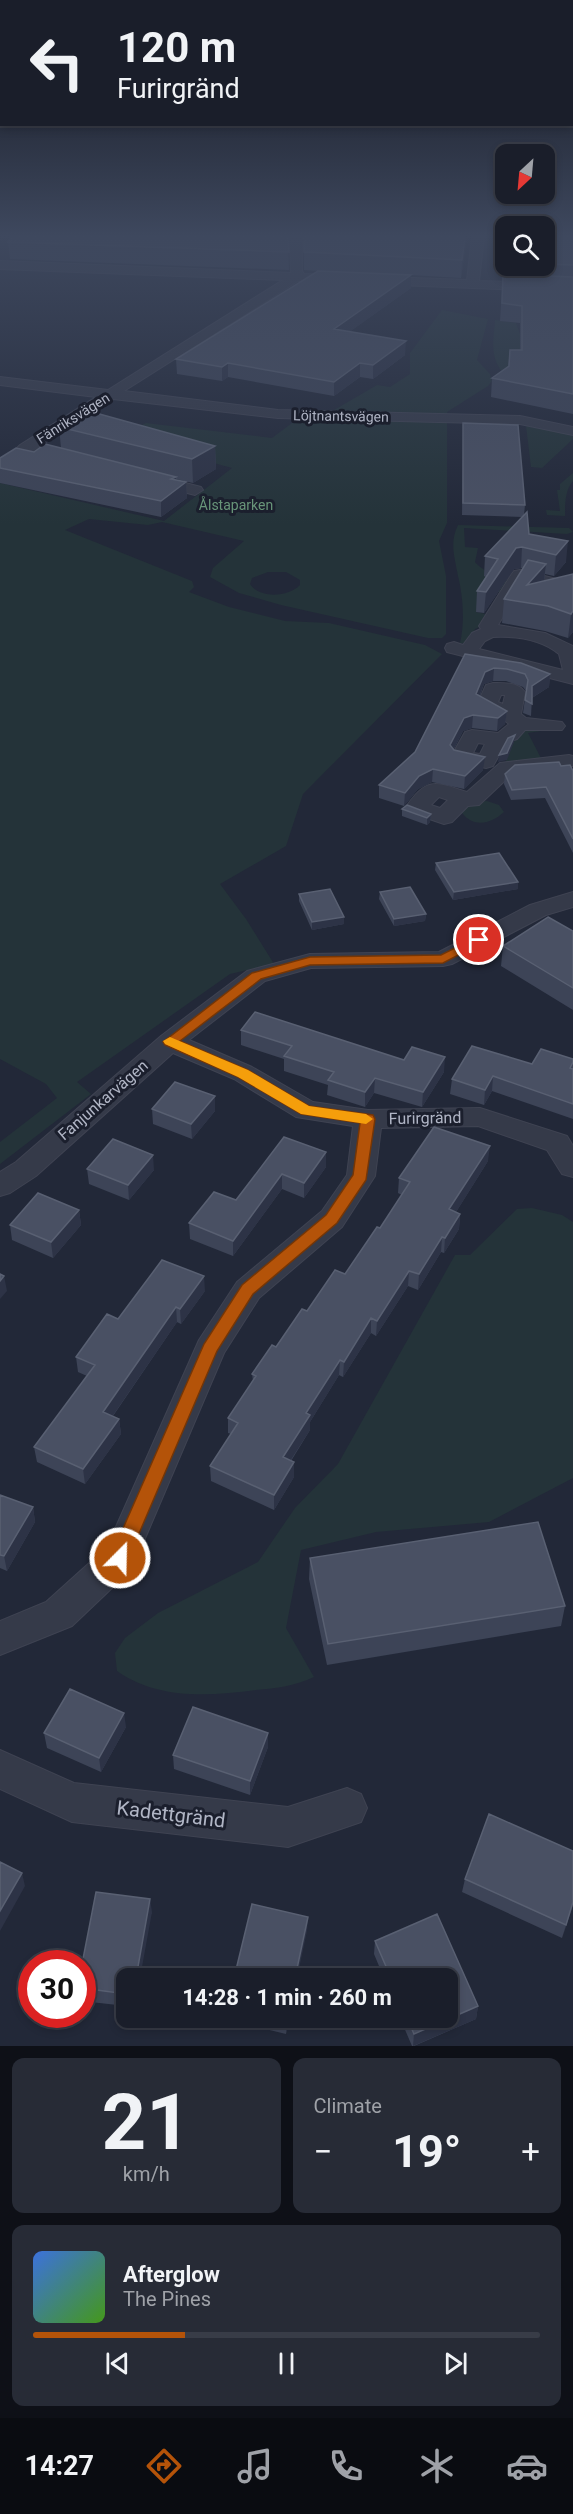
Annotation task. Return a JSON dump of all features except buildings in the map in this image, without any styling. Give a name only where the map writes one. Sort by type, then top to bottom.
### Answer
[{"type":"street","name":"Fänriksvägen","points":[[88,464],[25,448],[208,332]]},
{"type":"street","name":"Löjtnantsvägen","points":[[0,381],[278,414],[520,420],[573,431]]},
{"type":"street","points":[[134,475],[195,490]]},
{"type":"street","points":[[493,631],[488,626],[520,575],[573,588]]},
{"type":"street","points":[[573,672],[569,647],[508,631],[493,631],[480,636],[460,649],[573,678]]},
{"type":"street","points":[[555,726],[515,719],[507,738],[497,741],[486,762],[507,767],[569,761]]},
{"type":"street","points":[[464,798],[471,800],[507,767]]},
{"type":"street","name":"Fanjunkarvägen","points":[[0,1186],[26,1169],[170,1042],[256,976],[310,961],[443,959],[538,909],[573,899]]},
{"type":"street","name":"Furirgränd","points":[[170,1042],[243,1073],[306,1110],[368,1119],[480,1117],[557,1143],[572,1167]]},
{"type":"street","points":[[0,1638],[59,1614],[120,1558],[210,1349],[248,1290],[332,1219],[361,1176],[368,1119]]},
{"type":"street","name":"Kadettgränd","points":[[0,1769],[72,1802],[288,1827],[347,1808]]},
{"type":"green space","name":"Ålstaparken","points":[[425,332],[484,332],[477,360],[490,374],[492,381],[488,386],[447,412],[447,523],[439,541],[446,576],[446,634],[442,638],[428,638],[281,605],[239,593],[210,577],[213,568],[244,541],[162,522],[148,525],[89,519],[65,530],[192,581],[194,587],[189,592],[229,607],[285,621],[329,623],[425,645],[442,654],[303,794],[286,846],[220,884],[246,919],[274,964],[230,974],[77,1082],[91,1094],[0,1164],[0,1142],[57,1098],[46,1084],[0,1059],[0,483],[164,521],[232,468],[118,437],[146,423],[272,438],[296,420],[317,420],[377,385],[390,387],[410,374],[410,353]],"holes":[[[268,572],[286,572],[300,580],[300,585],[295,589],[274,595],[260,592],[250,584],[252,578]]]},
{"type":"green space","points":[[494,332],[519,332],[521,362],[508,379],[498,365],[493,345]]},
{"type":"green space","points":[[526,426],[573,435],[573,439],[542,468],[531,467]]},
{"type":"green space","points":[[573,473],[573,481],[566,497],[565,516],[547,515],[546,510],[560,511],[557,490],[560,490],[560,484]]},
{"type":"green space","points":[[458,525],[569,528],[573,532],[567,534],[464,528],[465,547],[478,548],[475,562],[491,574],[509,581],[503,593],[496,592],[476,612],[490,615],[484,625],[475,629],[469,644],[460,643],[463,610],[453,544]]},
{"type":"green space","points":[[520,726],[547,728],[547,730],[528,733],[543,762],[505,763]]},
{"type":"green space","points":[[487,801],[499,805],[504,812],[483,823],[472,821],[462,813],[462,810],[475,802]]},
{"type":"green space","points":[[532,1208],[562,1215],[573,1222],[573,1478],[489,1522],[376,1532],[301,1550],[286,1628],[314,1677],[300,1683],[220,1694],[184,1694],[149,1687],[117,1671],[115,1653],[125,1638],[158,1613],[258,1562],[295,1508],[338,1464],[455,1255],[470,1255],[517,1209]]},
{"type":"slow traffic","points":[[170,1041],[243,1073],[306,1110],[366,1119]]},
{"type":"route","points":[[120,1558],[210,1349],[248,1290],[332,1219],[361,1176],[368,1119],[306,1110],[243,1073],[170,1042],[256,976],[310,961],[443,959],[479,940]]}]
